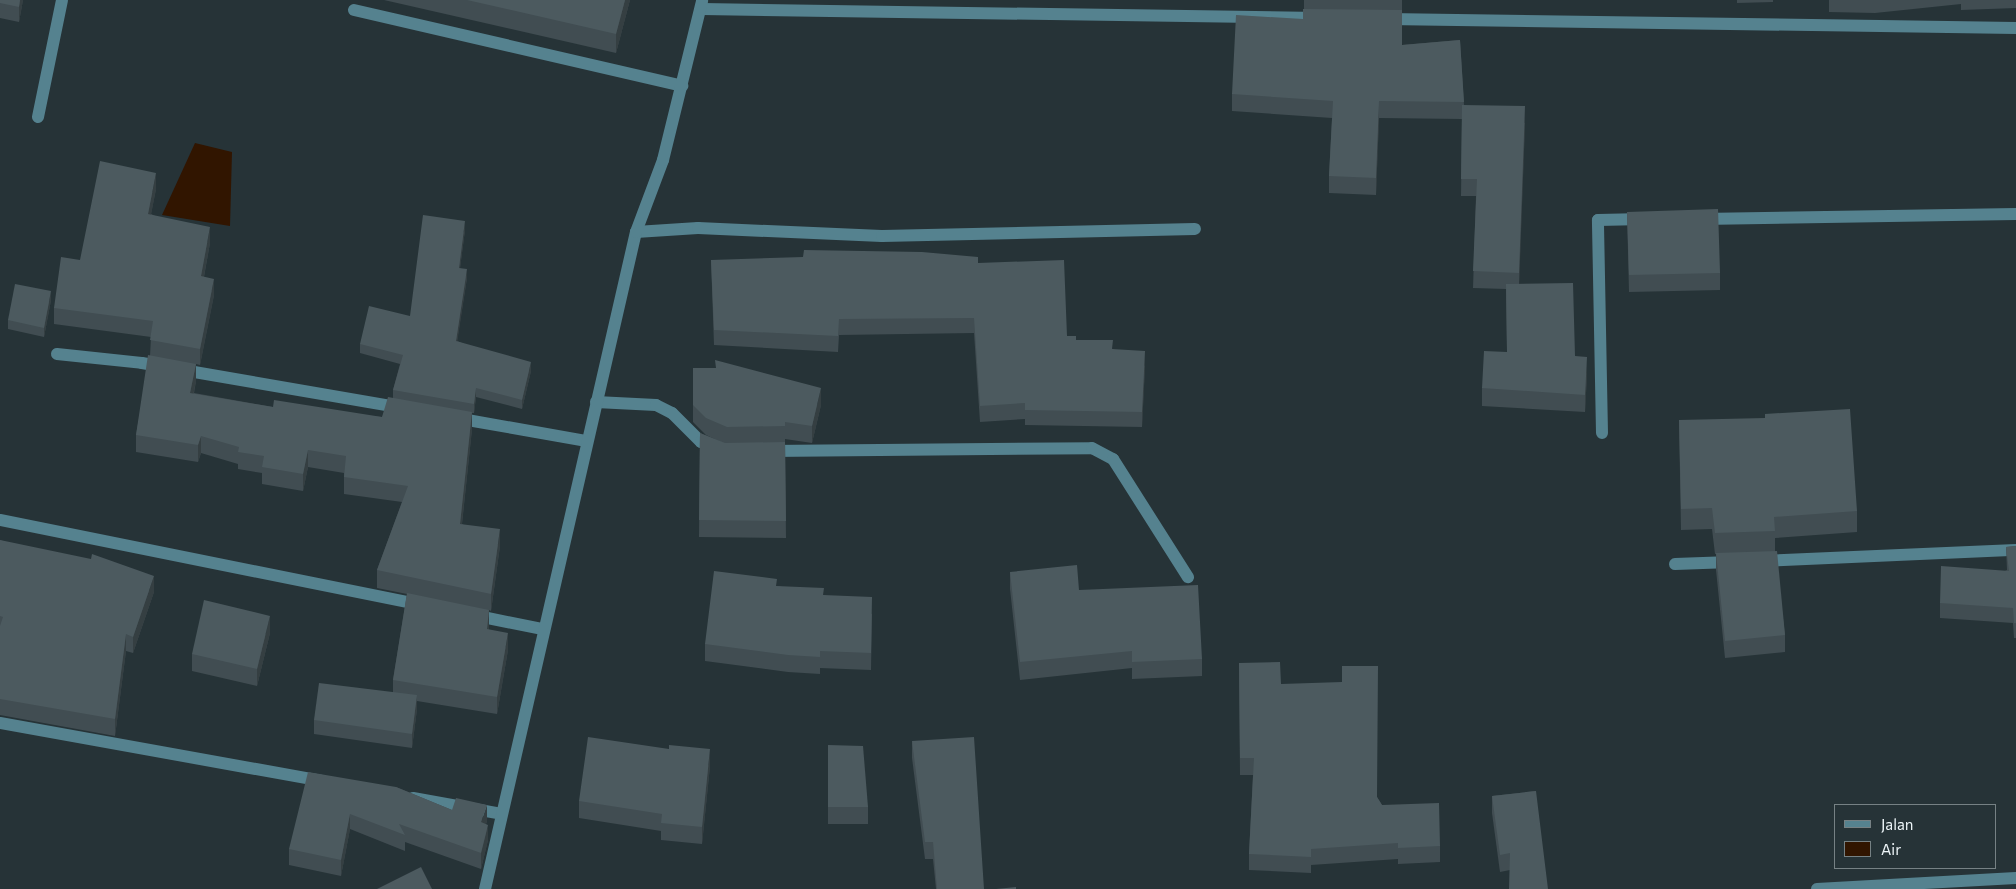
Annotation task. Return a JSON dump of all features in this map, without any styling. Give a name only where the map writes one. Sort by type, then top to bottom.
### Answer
[{"type":"street","points":[[38,117],[62,0]]},
{"type":"street","points":[[485,889],[542,629],[636,232],[663,160],[702,4],[1329,18]]},
{"type":"street","points":[[354,10],[682,86]]},
{"type":"street","points":[[1369,18],[2016,28]]},
{"type":"street","points":[[1688,219],[2016,214]]},
{"type":"street","points":[[1602,432],[1598,220],[1658,219]]},
{"type":"street","points":[[636,232],[698,228],[882,236],[1195,229]]},
{"type":"street","points":[[56,354],[142,363],[413,410]]},
{"type":"street","points":[[596,402],[656,406],[672,413],[701,442],[725,452]]},
{"type":"street","points":[[442,415],[587,441]]},
{"type":"street","points":[[755,451],[1092,448],[1113,459],[1188,577]]},
{"type":"street","points":[[0,520],[436,608]]},
{"type":"street","points":[[1675,564],[2016,550]]},
{"type":"street","points":[[455,612],[542,629]]},
{"type":"street","points":[[0,722],[334,784]]},
{"type":"street","points":[[403,796],[502,814]]},
{"type":"street","points":[[1817,889],[2016,878]]},
{"type":"water","points":[[195,143],[232,152],[230,226],[162,215]]},
{"type":"building","points":[[0,0],[20,0],[19,7],[0,3]]},
{"type":"building","points":[[467,0],[625,0],[616,34]]},
{"type":"building","points":[[1303,9],[1402,10],[1402,45],[1460,40],[1464,102],[1379,101],[1376,178],[1329,176],[1333,101],[1232,94],[1236,15],[1303,19]]},
{"type":"building","points":[[1462,105],[1525,106],[1519,273],[1473,271],[1477,179],[1461,179]]},
{"type":"building","points":[[100,161],[156,173],[148,214],[210,227],[201,276],[214,279],[200,349],[150,340],[153,321],[54,308],[61,257],[80,260]]},
{"type":"building","points":[[1718,209],[1720,273],[1629,275],[1627,212]]},
{"type":"building","points":[[423,215],[465,221],[459,268],[467,269],[456,341],[531,362],[522,400],[476,388],[474,404],[393,390],[403,355],[360,344],[369,306],[410,316]]},
{"type":"building","points":[[804,250],[922,252],[978,257],[978,263],[1064,260],[1067,336],[1076,336],[1076,340],[1113,340],[1112,349],[1145,351],[1142,412],[1025,410],[1025,403],[980,406],[974,318],[839,319],[838,336],[714,330],[711,260],[803,257]]},
{"type":"building","points":[[1573,283],[1575,356],[1587,357],[1585,395],[1482,388],[1484,351],[1507,352],[1506,284]]},
{"type":"building","points":[[15,284],[51,291],[44,328],[8,320]]},
{"type":"building","points":[[148,355],[196,364],[190,393],[273,407],[274,400],[382,417],[388,397],[472,412],[460,524],[500,529],[491,594],[377,570],[408,486],[344,477],[346,456],[308,450],[303,474],[262,467],[264,456],[238,452],[239,447],[201,436],[198,445],[136,435]]},
{"type":"building","points":[[715,360],[821,388],[812,426],[785,422],[785,426],[727,427],[706,418],[693,405],[693,368],[716,368]]},
{"type":"building","points":[[1850,409],[1857,511],[1774,517],[1775,531],[1715,533],[1712,508],[1681,509],[1679,420],[1765,418],[1765,414]]},
{"type":"building","points":[[700,433],[725,443],[785,442],[786,521],[699,520]]},
{"type":"building","points":[[0,540],[91,559],[92,554],[154,576],[133,637],[126,634],[115,719],[0,699],[0,626],[3,617],[0,616]]},
{"type":"building","points":[[2016,546],[2016,623],[2014,623],[2013,608],[1940,603],[1941,566],[2009,571],[2006,547]]},
{"type":"building","points":[[1777,551],[1785,635],[1725,641],[1716,553]]},
{"type":"building","points":[[1077,565],[1079,590],[1198,585],[1202,659],[1132,662],[1132,651],[1020,662],[1010,572]]},
{"type":"building","points":[[714,571],[777,579],[776,586],[824,588],[823,595],[872,597],[871,653],[820,651],[820,657],[788,655],[705,644]]},
{"type":"building","points":[[407,593],[489,610],[487,629],[508,633],[497,697],[393,680]]},
{"type":"building","points":[[204,600],[270,616],[257,669],[192,654]]},
{"type":"building","points":[[1280,662],[1281,684],[1342,682],[1342,666],[1378,666],[1377,797],[1382,805],[1439,803],[1440,846],[1398,848],[1398,843],[1311,849],[1311,857],[1249,854],[1254,758],[1240,758],[1239,663]]},
{"type":"building","points":[[319,683],[417,695],[412,734],[314,720]]},
{"type":"building","points":[[588,737],[669,749],[669,745],[710,749],[702,827],[661,823],[662,814],[579,801]]},
{"type":"building","points":[[974,737],[984,889],[937,889],[933,842],[925,842],[912,741]]},
{"type":"building","points":[[828,745],[863,746],[868,807],[828,807]]},
{"type":"building","points":[[308,772],[396,787],[452,810],[456,798],[487,805],[481,822],[488,825],[481,853],[399,824],[405,835],[350,814],[341,860],[289,849]]},
{"type":"building","points":[[1536,791],[1548,889],[1509,889],[1510,853],[1500,855],[1492,796]]},
{"type":"building","points":[[421,867],[432,889],[377,889]]},
{"type":"building","points":[[1016,887],[1016,889],[996,889]]}]
